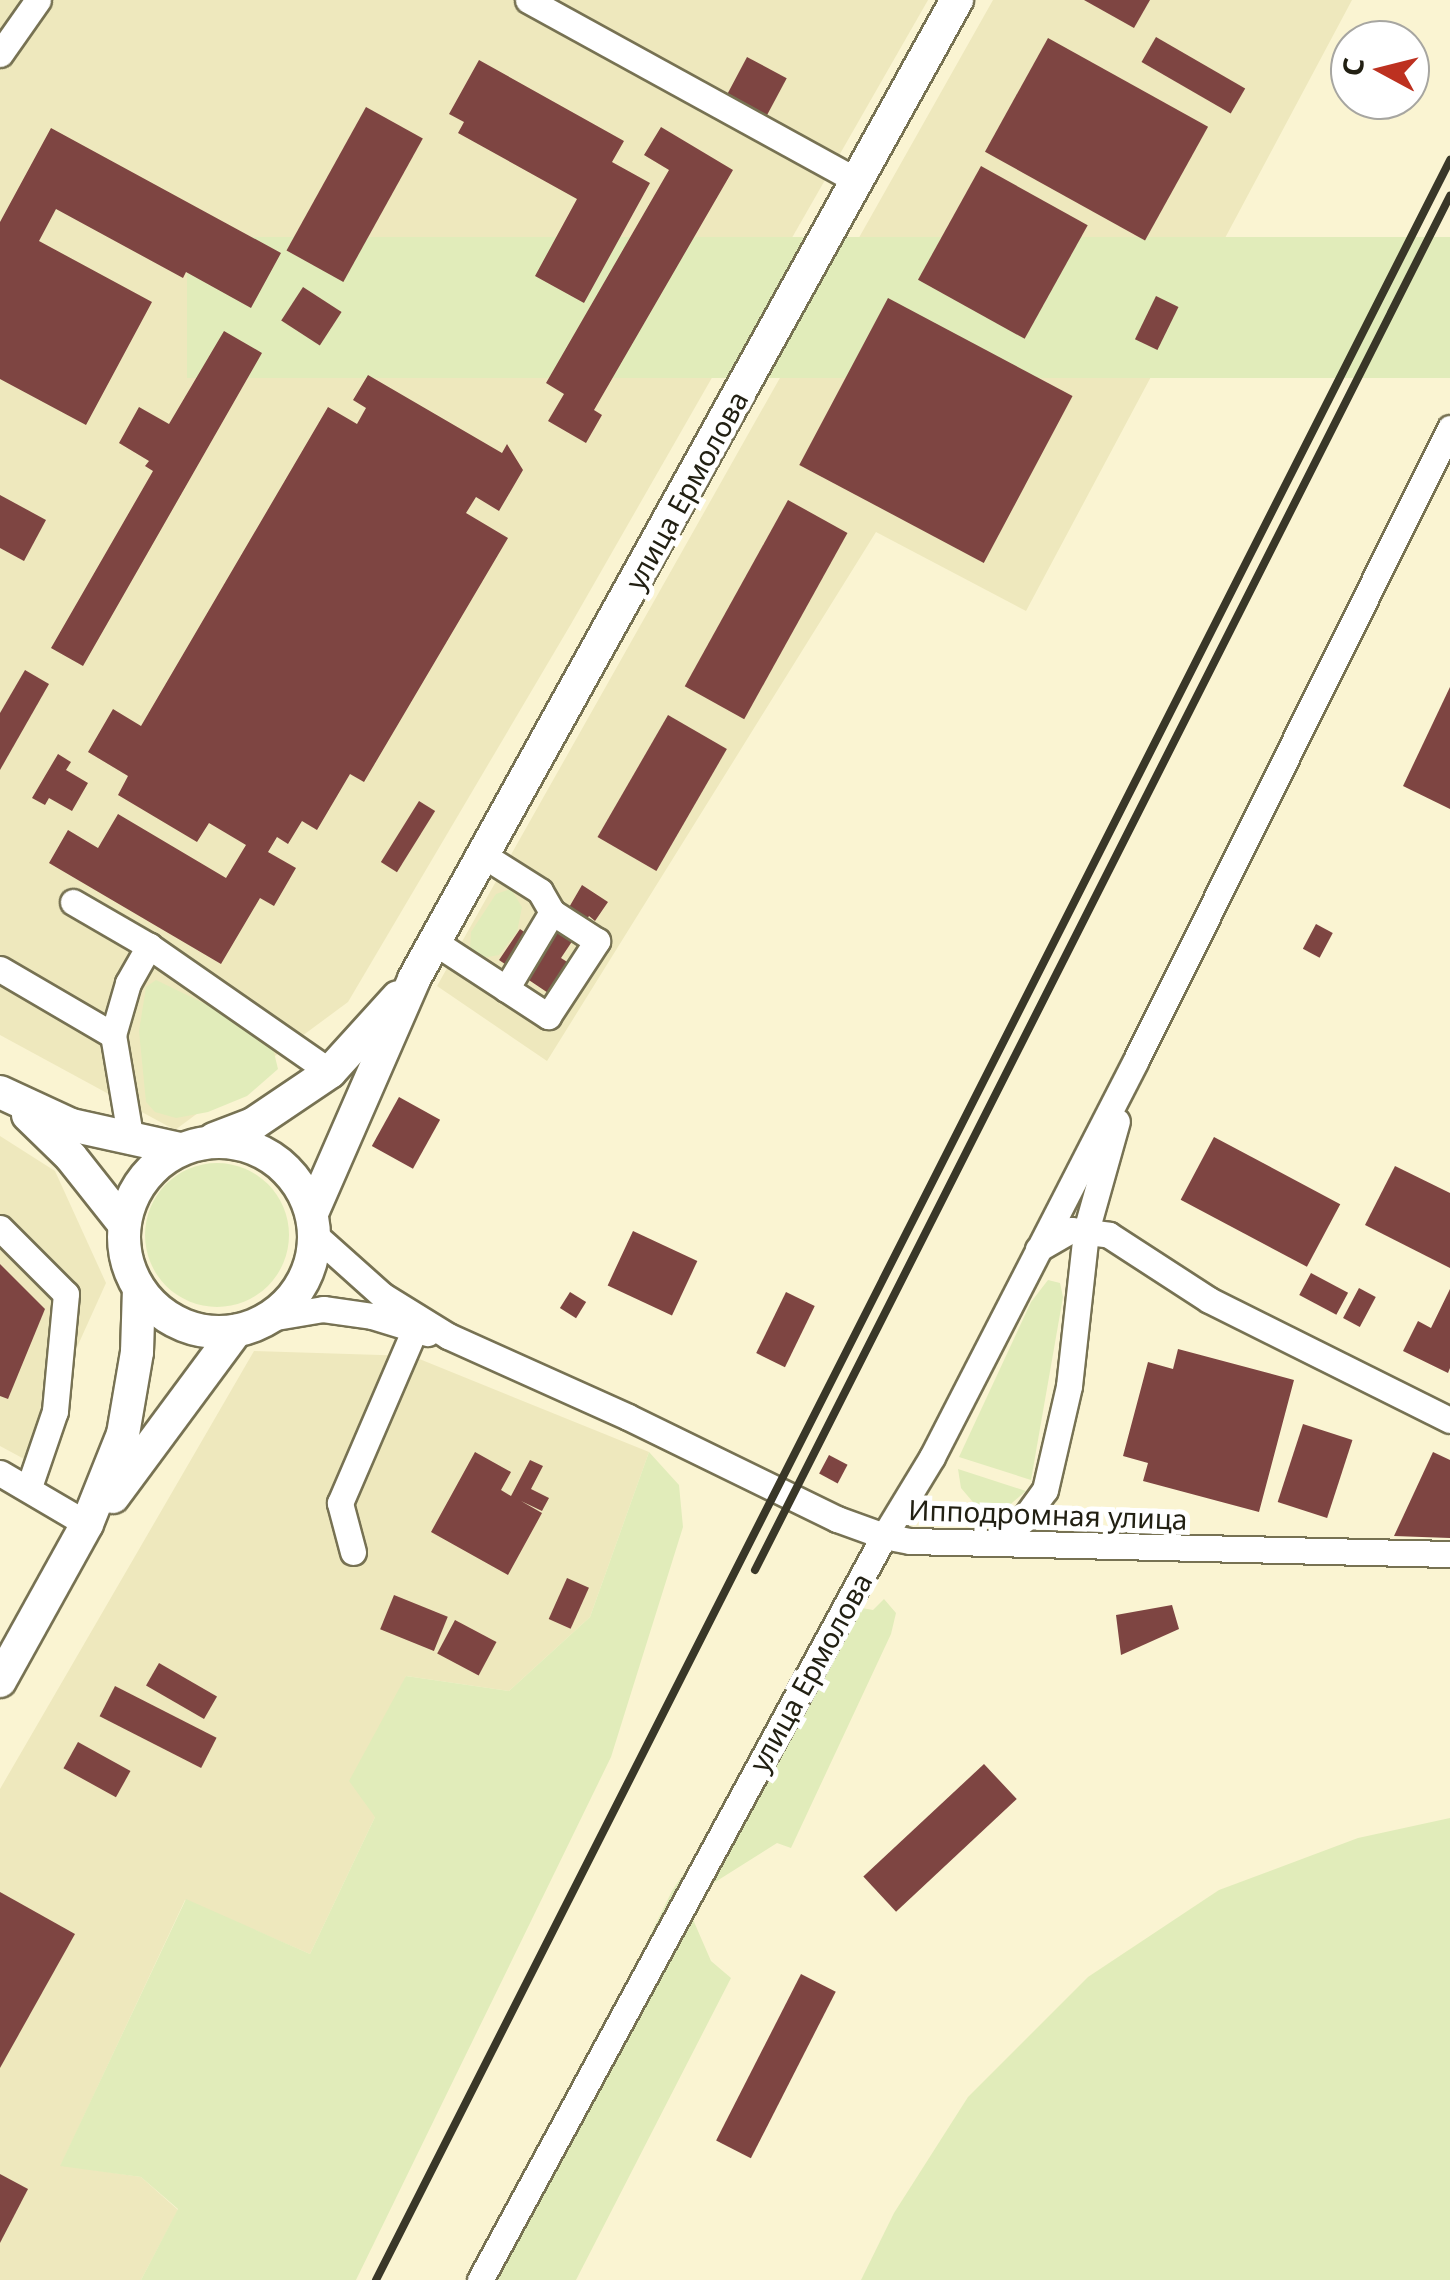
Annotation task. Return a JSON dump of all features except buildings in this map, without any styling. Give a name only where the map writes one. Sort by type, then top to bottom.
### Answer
[{"type":"main road","name":"улица Ермолова","points":[[139,1289],[157,1310],[181,1324],[208,1332],[236,1331],[270,1318],[291,1300],[306,1276],[314,1224],[414,979],[957,0]]},
{"type":"main road","name":"улица Ермолова","points":[[124,1224],[142,1179],[194,1145],[253,1124],[330,1072],[414,979]]},
{"type":"main road","points":[[7,1096],[71,1124],[131,1141],[237,1143],[265,1153],[288,1170],[314,1224]]},
{"type":"main road","points":[[0,1681],[86,1524],[123,1434],[138,1352],[139,1289],[124,1246],[124,1224],[71,1157],[7,1096]]},
{"type":"main road","points":[[33,1622],[138,1459],[236,1331]]},
{"type":"street","points":[[0,54],[38,0]]},
{"type":"street","points":[[528,0],[857,181]]},
{"type":"street","name":"улица Ермолова","points":[[480,2280],[884,1536],[932,1456],[1136,1062],[1450,428]]},
{"type":"street","points":[[436,943],[548,1016],[597,941],[552,912],[540,891],[483,855]]},
{"type":"street","points":[[74,902],[149,946],[330,1072]]},
{"type":"street","points":[[506,988],[552,912]]},
{"type":"street","points":[[131,1141],[114,1035],[128,983],[149,946]]},
{"type":"street","points":[[0,969],[114,1035]]},
{"type":"street","name":"улица Ермолова","points":[[996,1542],[1023,1520],[1045,1490],[1069,1386],[1086,1230],[1136,1062]]},
{"type":"street","name":"Ипподромная улица","points":[[314,1224],[382,1295],[448,1336],[628,1417],[837,1519],[884,1536],[1450,1554]]},
{"type":"street","points":[[0,1228],[66,1294],[55,1411],[29,1487]]},
{"type":"street","points":[[1037,1250],[1058,1234],[1086,1230],[1108,1235],[1210,1300],[1450,1420]]},
{"type":"street","name":"Ипподромная улица","points":[[270,1318],[323,1310],[372,1316],[448,1336]]},
{"type":"street","points":[[352,1552],[340,1503],[414,1330]]},
{"type":"street","points":[[0,1473],[86,1524]]},
{"type":"shaded area","points":[[0,0],[928,0],[571,624],[348,1002],[175,1130],[0,1035]]},
{"type":"shaded area","points":[[993,0],[1352,0],[1341,20],[1330,20],[1330,41],[1026,611],[876,532],[547,1061],[437,986]]},
{"type":"shaded area","points":[[0,1136],[55,1171],[106,1283],[26,1460],[0,1446]]},
{"type":"shaded area","points":[[254,1351],[412,1356],[649,1452],[590,1617],[509,1691],[406,1676],[375,1817],[310,1954],[185,1900],[61,2165],[141,2177],[178,2210],[141,2280],[0,2280],[0,1789]]},
{"type":"green space","points":[[187,237],[1450,237],[1450,378],[187,378]]},
{"type":"green space","points":[[511,889],[522,907],[517,932],[499,955],[477,959],[470,949],[471,932],[496,894]]},
{"type":"green space","points":[[156,980],[263,1032],[271,1040],[278,1069],[247,1096],[208,1112],[176,1118],[155,1112],[146,1102],[139,1031],[146,987]]},
{"type":"green space","points":[[217,1163],[244,1169],[268,1184],[283,1208],[289,1235],[283,1262],[268,1286],[244,1301],[217,1307],[190,1301],[166,1286],[151,1262],[145,1235],[151,1208],[166,1184],[190,1169]]},
{"type":"green space","points":[[1048,1280],[1060,1283],[1063,1297],[1031,1480],[959,1457],[1031,1302]]},
{"type":"green space","points":[[649,1452],[679,1485],[683,1527],[611,1757],[356,2280],[141,2280],[178,2209],[141,2177],[60,2166],[186,1899],[310,1954],[375,1817],[349,1781],[406,1676],[509,1691],[590,1617]]},
{"type":"green space","points":[[958,1469],[1026,1491],[1005,1509],[978,1508],[961,1488]]},
{"type":"green space","points":[[884,1599],[896,1613],[891,1634],[791,1848],[777,1843],[685,1901],[711,1961],[731,1978],[576,2280],[480,2280],[672,1891],[862,1608],[873,1610]]},
{"type":"green space","points":[[1450,1818],[1450,2280],[861,2280],[894,2213],[968,2097],[1088,1977],[1219,1890],[1358,1838]]},
{"type":"railway","points":[[376,2280],[1450,160]]},
{"type":"railway","points":[[755,1570],[1450,196]]}]
